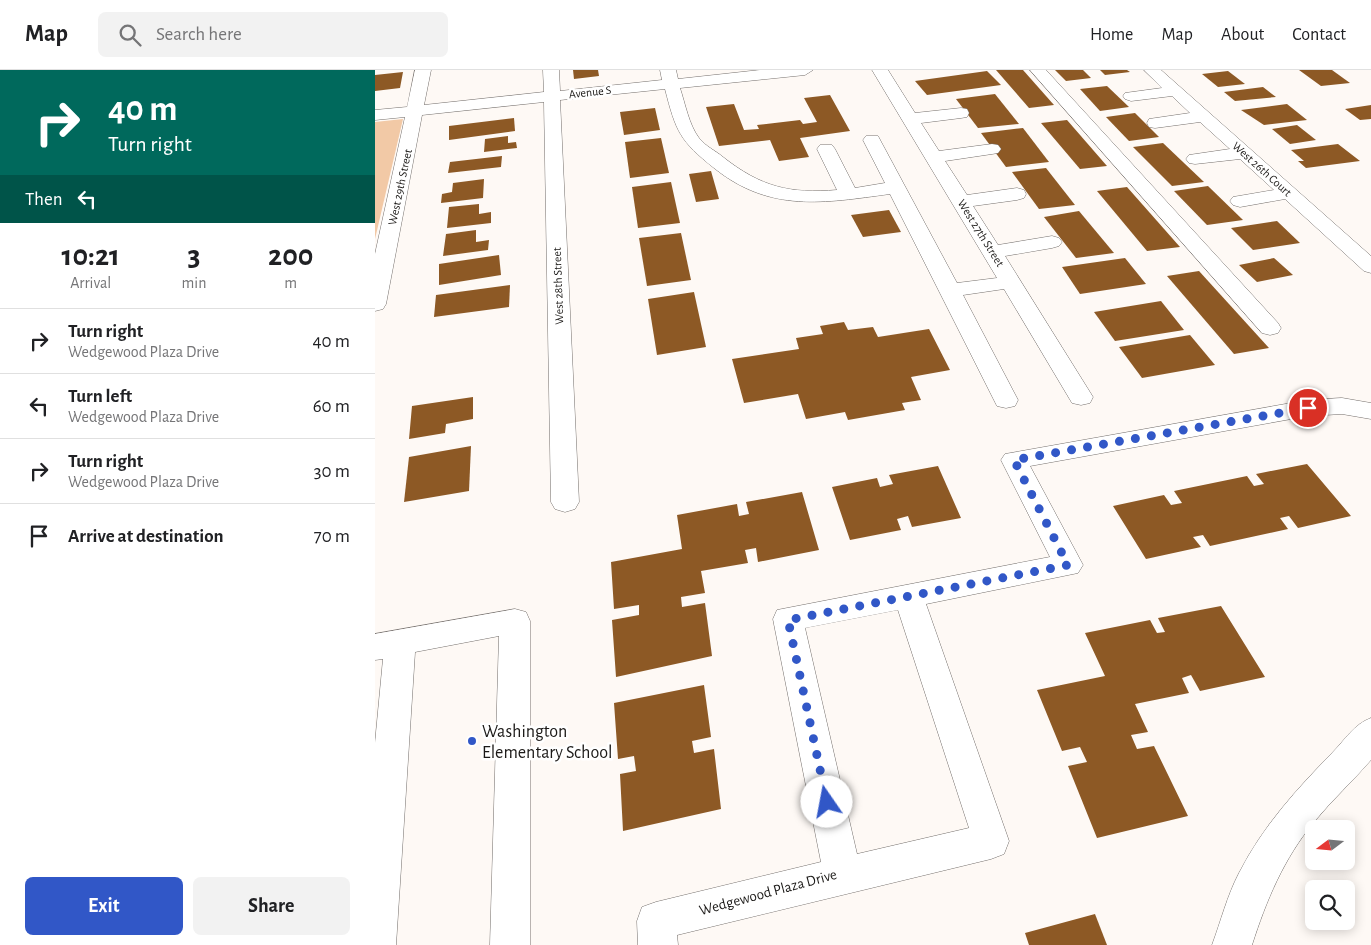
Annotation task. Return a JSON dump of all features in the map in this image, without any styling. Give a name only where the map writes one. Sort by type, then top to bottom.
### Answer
[{"type":"street","name":"West 29th Street","points":[[375,304],[423,70]]},
{"type":"street","name":"West 28th Street","points":[[551,70],[565,502]]},
{"type":"street","name":"Avenue S","points":[[375,115],[552,96],[669,77],[805,70]]},
{"type":"street","name":"West 27th Street","points":[[881,70],[1081,397]]},
{"type":"street","points":[[1038,70],[1270,328]]},
{"type":"street","name":"West 26th Court","points":[[1152,70],[1371,267]]},
{"type":"street","points":[[669,77],[692,139],[734,176],[762,191],[784,196],[823,197],[893,188],[898,191]]},
{"type":"street","points":[[1131,96],[1175,91]]},
{"type":"street","points":[[911,119],[961,113]]},
{"type":"street","points":[[1155,123],[1204,116]]},
{"type":"street","points":[[871,140],[1006,400]]},
{"type":"street","points":[[826,149],[849,194]]},
{"type":"street","points":[[934,157],[992,150]]},
{"type":"street","points":[[1195,159],[1244,153]]},
{"type":"street","points":[[1240,201],[1289,193]]},
{"type":"street","points":[[961,202],[1017,194]]},
{"type":"street","points":[[993,252],[1052,242]]},
{"type":"street","points":[[949,291],[1011,282]]},
{"type":"street","name":"Wedgewood Plaza Drive","points":[[657,945],[655,921],[843,876],[788,620],[1068,565],[1014,460],[1308,408],[1342,406],[1371,411]]},
{"type":"street","points":[[843,876],[991,841],[909,597]]},
{"type":"street","points":[[376,945],[388,644],[515,621],[510,945]]},
{"type":"street","points":[[1233,945],[1252,887],[1274,849],[1300,812],[1358,750],[1371,733]]},
{"type":"shaded area","points":[[403,119],[375,239],[375,122]]},
{"type":"building","points":[[573,70],[598,70],[599,76],[574,79]]},
{"type":"building","points":[[996,70],[1023,70],[1054,105],[1029,108]]},
{"type":"building","points":[[1055,70],[1083,70],[1091,78],[1066,81]]},
{"type":"building","points":[[1100,70],[1127,70],[1130,72],[1105,75]]},
{"type":"building","points":[[1299,70],[1332,70],[1350,83],[1321,86]]},
{"type":"building","points":[[987,71],[1001,85],[927,95],[915,81]]},
{"type":"building","points":[[1228,71],[1245,84],[1218,87],[1202,74]]},
{"type":"building","points":[[403,72],[400,88],[375,91],[375,75]]},
{"type":"building","points":[[1107,86],[1129,107],[1100,111],[1080,89]]},
{"type":"building","points":[[1263,87],[1276,97],[1235,101],[1224,92]]},
{"type":"building","points":[[995,94],[1019,124],[978,128],[956,99]]},
{"type":"building","points":[[830,95],[850,131],[800,138],[809,157],[779,161],[770,140],[719,146],[706,107],[734,104],[744,130],[759,129],[757,125],[800,120],[803,124],[817,122],[804,98]]},
{"type":"building","points":[[1287,104],[1307,120],[1264,125],[1241,110]]},
{"type":"building","points":[[1371,105],[1371,119],[1360,120],[1345,109]]},
{"type":"building","points":[[655,108],[660,130],[624,135],[620,112]]},
{"type":"building","points":[[1135,113],[1159,137],[1129,141],[1106,117]]},
{"type":"building","points":[[514,118],[515,131],[449,140],[449,126]]},
{"type":"building","points":[[1067,120],[1107,166],[1080,169],[1041,123]]},
{"type":"building","points":[[1297,125],[1316,140],[1290,144],[1272,129]]},
{"type":"building","points":[[1023,128],[1049,162],[1006,167],[981,133]]},
{"type":"building","points":[[508,136],[508,143],[516,142],[517,148],[484,152],[485,139]]},
{"type":"building","points":[[661,138],[669,173],[630,178],[625,142]]},
{"type":"building","points":[[1163,143],[1204,182],[1172,186],[1133,147]]},
{"type":"building","points":[[1338,144],[1360,161],[1306,168],[1298,161],[1304,161],[1291,150]]},
{"type":"building","points":[[502,156],[501,167],[448,173],[450,162]]},
{"type":"building","points":[[1046,168],[1075,205],[1039,209],[1012,172]]},
{"type":"building","points":[[711,171],[719,199],[696,202],[689,174]]},
{"type":"building","points":[[484,179],[483,198],[441,203],[442,194],[452,192],[453,183]]},
{"type":"building","points":[[671,182],[680,223],[638,228],[632,187]]},
{"type":"building","points":[[1208,186],[1243,220],[1207,225],[1174,191]]},
{"type":"building","points":[[1127,187],[1180,247],[1147,251],[1097,191]]},
{"type":"building","points":[[479,204],[479,214],[491,212],[491,223],[447,228],[449,207]]},
{"type":"building","points":[[889,210],[901,232],[863,237],[851,215]]},
{"type":"building","points":[[1079,211],[1114,253],[1076,258],[1044,217]]},
{"type":"building","points":[[1277,221],[1300,243],[1253,250],[1231,228]]},
{"type":"building","points":[[476,230],[476,242],[489,240],[488,250],[443,256],[446,234]]},
{"type":"building","points":[[681,233],[691,280],[647,286],[639,238]]},
{"type":"building","points":[[499,255],[501,275],[439,285],[439,264]]},
{"type":"building","points":[[1125,258],[1146,284],[1080,294],[1062,267]]},
{"type":"building","points":[[1274,258],[1293,275],[1257,282],[1239,265]]},
{"type":"building","points":[[1199,271],[1269,348],[1234,354],[1167,276]]},
{"type":"building","points":[[510,285],[509,307],[434,317],[436,295]]},
{"type":"building","points":[[694,292],[706,347],[657,355],[648,299]]},
{"type":"building","points":[[1161,301],[1184,330],[1115,341],[1094,312]]},
{"type":"building","points":[[844,322],[848,330],[873,327],[878,337],[929,329],[950,370],[911,377],[921,400],[902,403],[905,410],[848,420],[845,412],[806,419],[798,394],[744,403],[732,359],[799,349],[796,338],[823,334],[820,326]]},
{"type":"building","points":[[1190,335],[1215,365],[1142,378],[1119,347]]},
{"type":"building","points":[[473,397],[473,419],[446,424],[445,433],[409,439],[412,406]]},
{"type":"building","points":[[471,446],[469,491],[404,502],[409,457]]},
{"type":"building","points":[[1307,464],[1351,516],[1298,528],[1289,516],[1280,518],[1288,529],[1210,546],[1203,535],[1193,537],[1201,547],[1146,559],[1113,506],[1164,495],[1171,505],[1182,503],[1174,491],[1247,476],[1254,486],[1264,484],[1256,474]]},
{"type":"building","points":[[938,466],[961,518],[912,527],[908,516],[897,519],[901,530],[850,540],[832,487],[877,478],[880,487],[893,484],[889,475]]},
{"type":"building","points":[[802,492],[819,550],[758,562],[756,548],[745,550],[748,563],[701,571],[705,593],[681,597],[682,607],[705,603],[712,656],[616,677],[612,620],[639,615],[639,605],[614,609],[611,562],[682,549],[677,515],[737,504],[739,516],[749,514],[746,502]]},
{"type":"building","points":[[1221,606],[1265,677],[1200,691],[1191,675],[1182,678],[1189,693],[1135,704],[1148,732],[1131,735],[1137,749],[1154,746],[1188,816],[1097,838],[1068,766],[1087,762],[1080,747],[1062,751],[1037,690],[1105,676],[1085,633],[1150,620],[1157,633],[1165,632],[1158,618]]},
{"type":"building","points":[[704,685],[711,737],[692,741],[694,753],[714,749],[721,809],[623,831],[620,774],[636,771],[634,756],[618,759],[614,703]]},
{"type":"building","points":[[1095,914],[1107,945],[1029,945],[1025,933]]},
{"type":"place","name":"Washington Elementary School","points":[[472,741]]},
{"type":"route","points":[[827,802],[788,620],[1068,565],[1014,460],[1308,408]]}]
